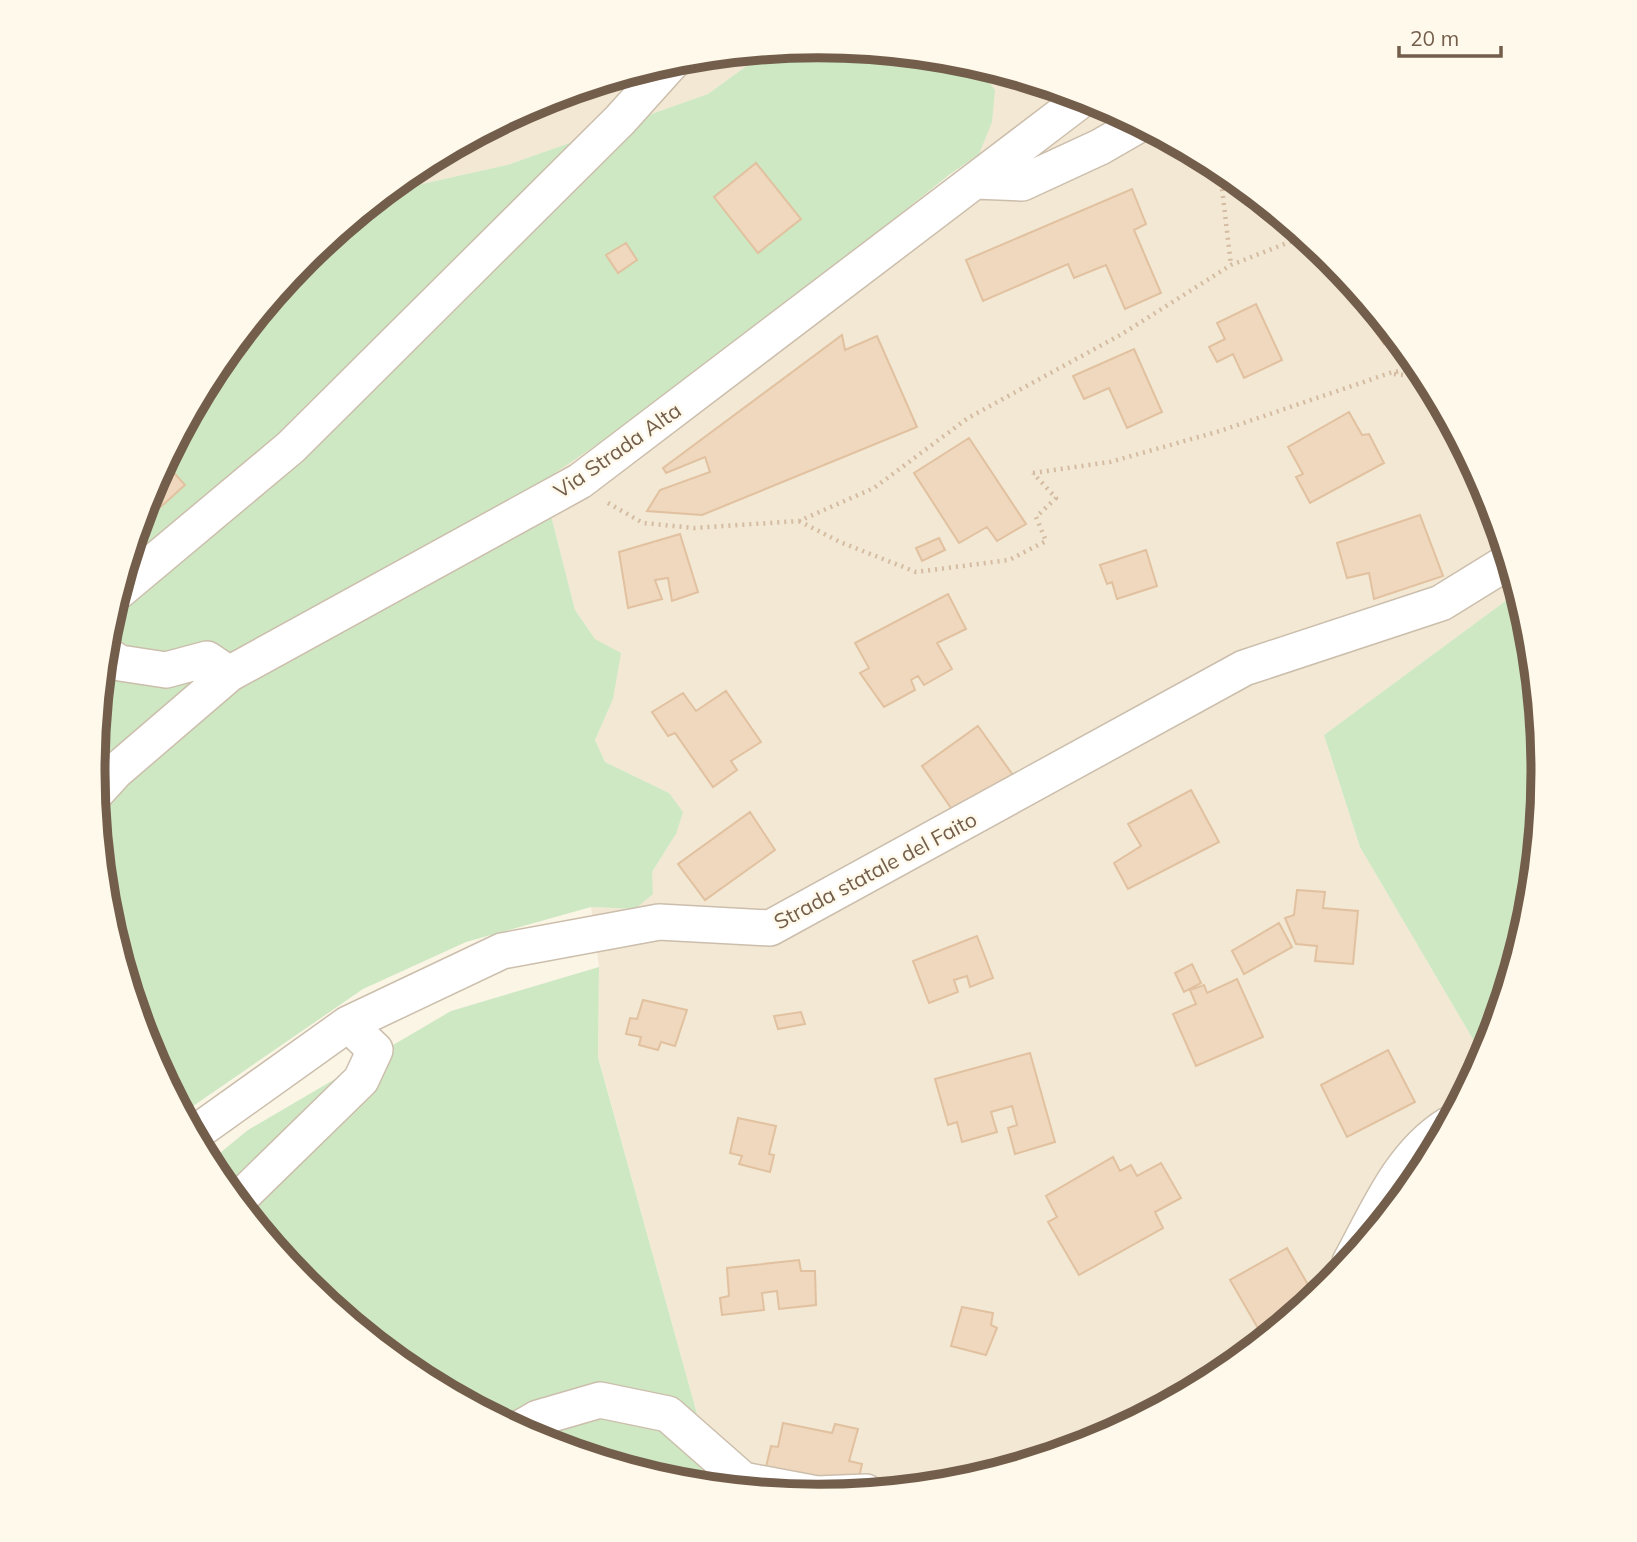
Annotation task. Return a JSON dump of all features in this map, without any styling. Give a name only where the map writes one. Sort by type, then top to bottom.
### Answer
[{"type":"street","points":[[132,580],[291,447],[620,120],[660,76]]},
{"type":"street","name":"Via Strada Alta","points":[[105,783],[229,674],[580,481],[1074,106]]},
{"type":"street","points":[[975,181],[1021,183],[1100,148],[1131,130]]},
{"type":"street","name":"Strada statale del Faito","points":[[201,1129],[348,1024],[502,951],[659,922],[770,928],[1244,668],[1441,603],[1501,566]]},
{"type":"street","points":[[114,660],[166,670],[206,659],[229,674]]},
{"type":"street","points":[[245,1194],[360,1080],[375,1050],[348,1024]]},
{"type":"street","points":[[1375,1216],[1398,1174],[1427,1143]]},
{"type":"street","points":[[530,1423],[600,1400],[668,1414],[743,1480]]},
{"type":"path","points":[[1221,182],[1231,265]]},
{"type":"path","points":[[580,481],[609,504],[643,523],[694,528],[799,521],[874,488],[968,418],[1122,334],[1231,265],[1294,240]]},
{"type":"path","points":[[799,521],[840,542],[916,572],[1009,560],[1046,541],[1036,517],[1056,498],[1033,473],[1111,462],[1408,370]]},
{"type":"path","points":[[1390,373],[1413,376]]},
{"type":"shaded area","points":[[753,61],[708,94],[507,165],[410,187],[462,153],[503,131],[589,96],[679,71]]},
{"type":"shaded area","points":[[986,78],[1048,96],[1134,131],[1175,153],[1253,205],[1323,267],[1355,301],[1412,375],[1458,456],[1494,542],[1510,598],[1324,735],[1360,847],[1476,1045],[1436,1128],[1412,1167],[1355,1241],[1289,1307],[1253,1337],[1175,1389],[1091,1430],[1003,1460],[958,1471],[865,1483],[772,1483],[714,1476],[598,1056],[599,967],[591,907],[635,909],[652,872],[676,834],[669,793],[605,762],[595,740],[613,699],[595,639],[575,610],[545,492],[555,473],[645,412],[979,154],[995,90]]},
{"type":"green space","points":[[818,58],[865,59],[958,71],[986,78],[995,90],[992,122],[979,154],[645,412],[555,473],[545,492],[575,610],[595,639],[621,653],[613,699],[595,740],[605,762],[669,793],[683,812],[676,834],[652,872],[653,894],[635,909],[591,907],[466,942],[363,989],[190,1108],[160,1044],[130,956],[111,864],[105,771],[111,678],[119,632],[143,542],[179,456],[225,375],[282,301],[348,235],[410,187],[507,165],[708,94],[753,61]]},
{"type":"green space","points":[[1510,598],[1526,678],[1532,771],[1530,818],[1518,910],[1494,1000],[1476,1045],[1360,847],[1324,735]]},
{"type":"green space","points":[[599,967],[598,1057],[714,1476],[634,1460],[546,1430],[503,1411],[422,1364],[384,1337],[314,1275],[253,1205],[218,1155],[248,1130],[451,1011]]},
{"type":"building","points":[[756,163],[801,219],[758,253],[714,197]]},
{"type":"building","points":[[1132,189],[1146,224],[1134,230],[1161,293],[1125,309],[1106,265],[1074,278],[1068,264],[983,301],[966,260]]},
{"type":"building","points":[[626,243],[637,260],[618,273],[606,255]]},
{"type":"building","points":[[1256,304],[1282,360],[1244,378],[1233,354],[1217,362],[1209,347],[1225,339],[1217,323]]},
{"type":"building","points":[[1373,323],[1387,342],[1384,344],[1371,325]]},
{"type":"building","points":[[842,335],[845,350],[877,336],[917,427],[702,515],[647,511],[660,490],[710,472],[705,457],[666,473],[663,468]]},
{"type":"building","points":[[1134,349],[1162,412],[1127,428],[1109,388],[1084,399],[1073,376]]},
{"type":"building","points":[[1349,412],[1362,435],[1369,434],[1384,463],[1310,503],[1296,477],[1303,474],[1288,447]]},
{"type":"building","points":[[969,438],[1026,524],[997,541],[987,527],[959,543],[914,473]]},
{"type":"building","points":[[172,471],[185,485],[154,513]]},
{"type":"building","points":[[1420,515],[1443,576],[1374,599],[1369,573],[1347,578],[1337,543]]},
{"type":"building","points":[[680,534],[698,592],[672,601],[668,578],[655,580],[662,599],[628,608],[619,552]]},
{"type":"building","points":[[939,538],[945,550],[922,561],[916,548]]},
{"type":"building","points":[[1146,550],[1157,586],[1117,599],[1112,582],[1107,584],[1100,565]]},
{"type":"building","points":[[948,594],[966,629],[937,643],[952,669],[924,685],[918,676],[911,680],[915,690],[884,707],[860,673],[869,668],[855,643]]},
{"type":"building","points":[[726,691],[761,742],[731,761],[737,770],[713,787],[675,733],[668,736],[652,712],[683,693],[696,711]]},
{"type":"building","points":[[978,726],[1015,778],[958,818],[922,766]]},
{"type":"building","points":[[1191,790],[1219,842],[1128,889],[1114,863],[1141,846],[1128,824]]},
{"type":"building","points":[[750,812],[775,850],[705,900],[678,864]]},
{"type":"building","points":[[1297,890],[1325,892],[1323,908],[1358,911],[1353,964],[1315,961],[1317,946],[1296,944],[1285,918],[1294,915]]},
{"type":"building","points":[[1279,923],[1292,947],[1244,974],[1232,951]]},
{"type":"building","points":[[977,936],[993,978],[970,987],[967,976],[954,980],[958,992],[929,1003],[913,961]]},
{"type":"building","points":[[1192,964],[1201,983],[1184,992],[1175,973]]},
{"type":"building","points":[[1237,979],[1263,1037],[1196,1066],[1173,1014],[1196,1004],[1190,990],[1204,985],[1207,993]]},
{"type":"building","points":[[643,1000],[687,1010],[675,1046],[661,1042],[658,1050],[639,1045],[641,1037],[626,1034],[630,1018],[637,1019]]},
{"type":"building","points":[[801,1012],[805,1024],[778,1029],[774,1016]]},
{"type":"building","points":[[1388,1050],[1415,1102],[1347,1137],[1321,1085]]},
{"type":"building","points":[[1030,1053],[1055,1142],[1015,1154],[1008,1128],[1017,1125],[1012,1106],[991,1112],[997,1132],[962,1142],[957,1122],[948,1125],[935,1079]]},
{"type":"building","points":[[738,1118],[776,1126],[769,1154],[774,1155],[770,1172],[739,1164],[742,1156],[730,1153]]},
{"type":"building","points":[[1113,1157],[1120,1171],[1131,1165],[1137,1176],[1161,1163],[1181,1198],[1155,1212],[1163,1228],[1079,1275],[1048,1222],[1057,1217],[1046,1196]]},
{"type":"building","points":[[1287,1248],[1310,1288],[1259,1330],[1230,1280]]},
{"type":"building","points":[[799,1260],[801,1271],[815,1271],[816,1305],[779,1309],[777,1291],[762,1293],[764,1310],[722,1315],[720,1298],[729,1296],[727,1268]]},
{"type":"building","points":[[962,1307],[993,1313],[991,1325],[997,1328],[986,1355],[951,1346]]},
{"type":"building","points":[[783,1423],[832,1433],[835,1424],[858,1429],[849,1461],[862,1464],[858,1483],[842,1483],[765,1471],[771,1446],[778,1447]]}]
